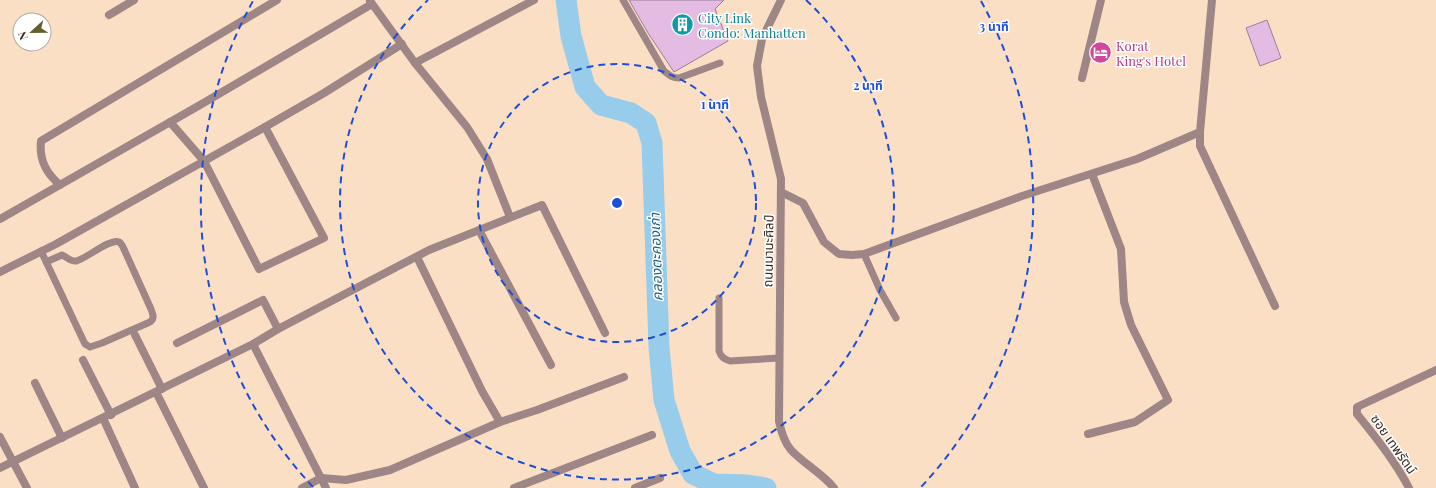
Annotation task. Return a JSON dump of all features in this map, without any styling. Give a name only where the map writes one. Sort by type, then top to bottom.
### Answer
[{"type":"street","points":[[109,15],[134,0]]},
{"type":"street","points":[[60,185],[52,178],[43,164],[40,151],[41,141],[277,0]]},
{"type":"street","points":[[415,63],[534,0]]},
{"type":"street","name":"ถนนมานะศิลป์","points":[[781,0],[762,40],[757,66],[761,97],[781,179],[779,421],[783,437],[791,450],[828,481],[834,488]]},
{"type":"street","points":[[1082,78],[1101,0]]},
{"type":"street","points":[[1212,0],[1200,146],[1275,306]]},
{"type":"street","points":[[0,219],[170,122],[371,2],[415,63],[467,127],[487,159],[510,217]]},
{"type":"street","points":[[0,272],[41,251],[265,127],[324,93],[402,44]]},
{"type":"street","points":[[170,122],[204,161],[259,268],[324,238],[265,127]]},
{"type":"street","points":[[781,192],[803,203],[824,242],[839,254],[864,254],[1022,196],[1137,159],[1200,132]]},
{"type":"street","points":[[1088,434],[1135,422],[1168,400],[1130,325],[1124,302],[1121,249],[1092,174]]},
{"type":"street","points":[[0,468],[253,344],[278,329],[417,257],[510,217],[542,205],[606,334]]},
{"type":"street","points":[[479,230],[551,365]]},
{"type":"street","points":[[417,257],[482,390],[500,422]]},
{"type":"street","points":[[177,343],[263,300],[278,329]]},
{"type":"street","points":[[135,335],[204,488]]},
{"type":"street","points":[[253,344],[326,488]]},
{"type":"street","points":[[83,360],[135,488]]},
{"type":"street","name":"ซอย เทพรัตน์","points":[[1410,488],[1390,457],[1358,414],[1356,407],[1436,370]]},
{"type":"street","points":[[302,488],[321,478],[346,480],[390,470],[500,422],[537,410],[624,377]]},
{"type":"street","points":[[35,383],[62,438]]},
{"type":"street","points":[[514,488],[652,434]]},
{"type":"street","points":[[0,437],[27,488]]},
{"type":"street","points":[[635,488],[660,478]]},
{"type":"lane","points":[[623,0],[664,71],[674,78],[679,78],[720,63]]},
{"type":"lane","points":[[41,251],[46,262],[87,346],[90,347],[102,343],[153,320],[154,316],[151,309],[123,247],[118,242],[106,245],[78,261],[71,260],[62,255],[46,262]]},
{"type":"lane","points":[[864,254],[880,290],[896,318]]},
{"type":"lane","points":[[720,298],[720,356],[730,360],[779,358]]},
{"type":"building","name":"City Link Condo: Manhatten","points":[[629,0],[724,0],[715,9],[728,41],[674,72],[648,33]]},
{"type":"building","points":[[1267,20],[1281,58],[1260,66],[1246,28]]},
{"type":"waterway","name":"คลองตะคองเก่า","points":[[566,0],[571,36],[585,87],[601,105],[631,113],[646,123],[652,143],[659,347],[664,400],[680,451],[693,474],[714,484],[747,485],[766,488]]},
{"type":"place","name":"City Link Condo: Manhatten","points":[[682,25]]},
{"type":"place","name":"Korat King's Hotel","points":[[1101,53]]}]
